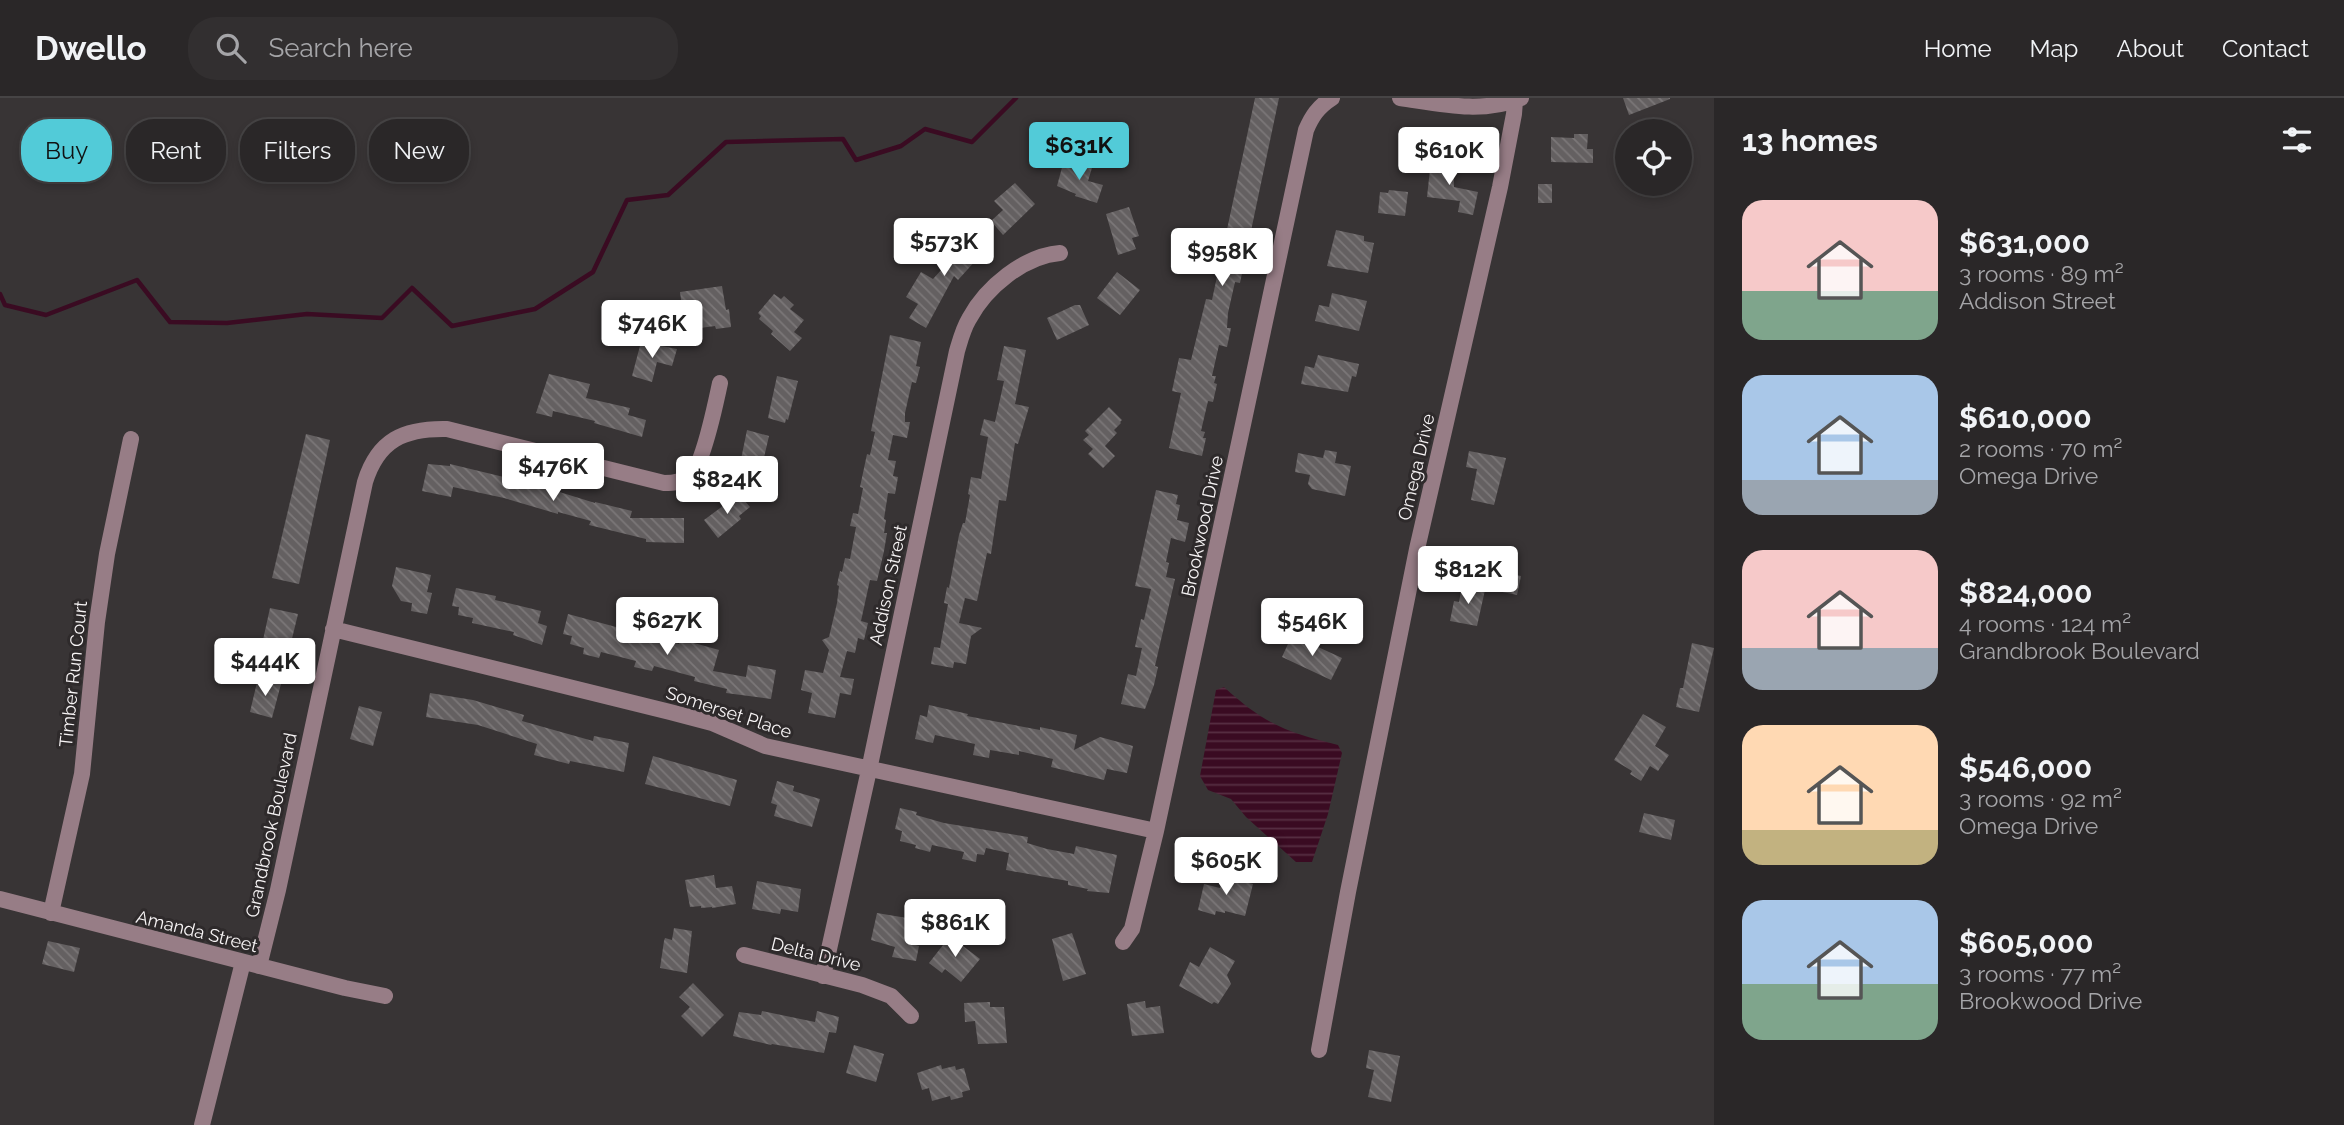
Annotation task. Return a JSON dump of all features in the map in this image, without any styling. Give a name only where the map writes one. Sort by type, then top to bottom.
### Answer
[{"type":"street","name":"Brookwood Drive","points":[[1123,942],[1132,929],[1156,831],[1306,130],[1312,116],[1321,105],[1332,98]]},
{"type":"street","points":[[1400,98],[1465,108],[1497,106],[1518,99]]},
{"type":"street","name":"Omega Drive","points":[[1319,1050],[1417,549],[1518,99]]},
{"type":"street","name":"Addison Street","points":[[822,976],[869,770],[957,351],[968,319],[1006,277],[1024,262],[1060,253]]},
{"type":"street","name":"Grandbrook Boulevard","points":[[202,1125],[251,965],[278,890],[370,466],[379,453],[404,434],[423,429],[447,429],[664,483],[675,483],[696,469],[720,383]]},
{"type":"street","name":"Timber Run Court","points":[[51,913],[82,774],[97,622],[107,554],[131,439]]},
{"type":"street","name":"Somerset Place","points":[[333,629],[712,723],[765,746],[1156,831]]},
{"type":"street","name":"Amanda Street","points":[[0,899],[251,965],[385,996]]},
{"type":"street","name":"Delta Drive","points":[[744,955],[862,985],[891,996],[911,1016]]},
{"type":"shaded area","points":[[1224,687],[1251,710],[1276,725],[1338,745],[1342,753],[1328,814],[1312,862],[1296,862],[1246,817],[1231,799],[1208,790],[1200,776],[1216,690]]},
{"type":"building","points":[[1255,98],[1279,98],[1240,283],[1235,282],[1228,313],[1227,328],[1231,328],[1227,347],[1219,345],[1212,376],[1216,376],[1214,383],[1217,384],[1213,402],[1208,401],[1201,431],[1205,432],[1203,438],[1206,438],[1202,456],[1169,448],[1181,393],[1172,391],[1179,358],[1191,360],[1206,299],[1212,300]]},
{"type":"building","points":[[1623,98],[1670,98],[1670,99],[1629,115]]},
{"type":"building","points":[[1574,134],[1588,134],[1587,149],[1593,149],[1593,163],[1551,162],[1551,137],[1574,138]]},
{"type":"building","points":[[1064,160],[1092,168],[1088,181],[1103,185],[1097,203],[1075,196],[1076,194],[1057,186]]},
{"type":"building","points":[[1431,160],[1454,162],[1454,187],[1478,192],[1473,215],[1458,212],[1460,201],[1427,197]]},
{"type":"building","points":[[1015,183],[1035,204],[1003,235],[991,221],[1003,210],[994,201]]},
{"type":"building","points":[[1538,184],[1552,184],[1552,203],[1538,203]]},
{"type":"building","points":[[1389,190],[1408,192],[1405,216],[1378,213],[1380,192],[1388,193]]},
{"type":"building","points":[[1129,207],[1139,236],[1132,238],[1136,249],[1118,255],[1106,214]]},
{"type":"building","points":[[967,230],[987,248],[958,280],[954,276],[926,328],[909,318],[918,304],[906,297],[921,272],[933,279],[952,258],[946,253]]},
{"type":"building","points":[[1336,230],[1364,236],[1364,241],[1374,243],[1368,273],[1327,266]]},
{"type":"building","points":[[1117,272],[1140,290],[1120,315],[1097,298]]},
{"type":"building","points":[[722,286],[731,327],[685,330],[680,292]]},
{"type":"building","points":[[1332,293],[1367,301],[1359,331],[1315,321],[1319,305],[1329,307]]},
{"type":"building","points":[[774,294],[781,299],[784,296],[794,305],[790,309],[804,320],[794,332],[802,338],[790,351],[759,319],[761,316],[758,313]]},
{"type":"building","points":[[1080,305],[1089,325],[1057,340],[1047,318]]},
{"type":"building","points":[[890,335],[921,342],[916,366],[920,367],[916,383],[912,382],[905,413],[905,422],[910,422],[907,438],[893,435],[888,460],[896,461],[893,476],[898,477],[895,494],[888,493],[884,519],[884,533],[887,533],[884,551],[877,581],[870,580],[861,621],[868,623],[864,640],[858,638],[855,653],[847,651],[840,677],[854,679],[851,695],[840,693],[835,718],[808,713],[812,693],[801,690],[805,670],[823,673],[829,650],[822,640],[829,637],[837,603],[840,571],[842,572],[845,558],[850,559],[856,527],[850,526],[853,513],[858,514],[863,488],[860,487],[875,432],[871,431]]},
{"type":"building","points":[[641,342],[677,349],[672,366],[657,362],[652,382],[632,376]]},
{"type":"building","points":[[1004,346],[1026,350],[1015,404],[1029,407],[1018,444],[1015,443],[1006,501],[999,500],[991,554],[987,553],[977,601],[965,598],[959,623],[982,628],[971,636],[966,664],[954,662],[953,668],[931,664],[934,647],[940,648],[948,604],[944,603],[959,535],[965,523],[971,477],[981,479],[988,437],[980,435],[984,419],[995,422],[1004,381],[997,380]]},
{"type":"building","points":[[1318,355],[1359,364],[1356,377],[1352,376],[1348,392],[1301,384],[1305,366],[1314,368]]},
{"type":"building","points":[[549,374],[590,384],[586,398],[630,408],[628,415],[646,420],[642,437],[594,423],[595,421],[553,411],[552,417],[536,413]]},
{"type":"building","points":[[777,376],[798,381],[785,423],[768,418]]},
{"type":"building","points":[[1109,407],[1122,420],[1114,430],[1117,433],[1105,446],[1115,456],[1103,468],[1088,454],[1093,449],[1083,440],[1089,435],[1085,431]]},
{"type":"building","points":[[747,430],[769,436],[762,466],[769,468],[766,480],[738,474]]},
{"type":"building","points":[[306,434],[330,440],[299,584],[272,578]]},
{"type":"building","points":[[1325,450],[1337,452],[1335,463],[1351,466],[1345,496],[1312,489],[1308,484],[1310,475],[1295,472],[1298,453],[1323,458]]},
{"type":"building","points":[[1469,451],[1506,458],[1494,505],[1471,500],[1477,469],[1466,467]]},
{"type":"building","points":[[428,464],[450,464],[537,485],[632,511],[630,518],[684,518],[684,543],[646,542],[646,539],[589,525],[591,521],[453,487],[451,497],[422,491]]},
{"type":"building","points":[[1156,490],[1178,495],[1176,504],[1180,505],[1177,520],[1189,523],[1185,542],[1171,538],[1166,577],[1175,579],[1155,666],[1158,667],[1154,685],[1145,709],[1121,704],[1128,674],[1136,676],[1142,648],[1135,647],[1151,589],[1135,586]]},
{"type":"building","points":[[739,494],[750,507],[739,516],[741,519],[718,538],[704,520]]},
{"type":"building","points":[[396,567],[431,575],[427,592],[432,593],[427,614],[411,611],[412,603],[401,601],[392,586]]},
{"type":"building","points":[[1497,571],[1521,576],[1517,595],[1493,590]]},
{"type":"building","points":[[1462,586],[1485,590],[1477,626],[1450,621],[1454,601],[1459,602]]},
{"type":"building","points":[[456,588],[496,596],[495,600],[541,611],[538,623],[547,626],[542,645],[513,635],[514,632],[472,623],[473,618],[458,615],[459,607],[452,606]]},
{"type":"building","points":[[270,608],[298,614],[288,655],[261,649]]},
{"type":"building","points":[[568,614],[679,644],[680,639],[719,650],[713,671],[746,677],[748,665],[776,670],[771,699],[726,693],[727,689],[694,681],[695,677],[654,666],[652,671],[634,667],[636,661],[601,652],[599,658],[583,654],[584,648],[570,644],[572,636],[563,634]]},
{"type":"building","points":[[1292,635],[1342,658],[1331,680],[1282,657]]},
{"type":"building","points":[[1692,643],[1714,648],[1699,712],[1676,707],[1680,688],[1683,688]]},
{"type":"building","points":[[258,678],[281,684],[272,718],[250,712]]},
{"type":"building","points":[[430,693],[473,700],[524,715],[522,721],[593,741],[594,736],[629,743],[624,772],[570,761],[569,764],[534,755],[537,744],[478,725],[426,717]]},
{"type":"building","points":[[929,705],[968,714],[967,716],[1077,735],[1074,750],[1100,737],[1133,746],[1127,773],[1107,769],[1104,780],[1051,767],[1053,759],[1019,751],[1019,755],[990,750],[989,758],[973,755],[975,744],[935,735],[933,743],[915,739],[920,715],[927,717]]},
{"type":"building","points":[[359,706],[382,712],[373,746],[350,739]]},
{"type":"building","points":[[1643,714],[1666,727],[1655,746],[1669,755],[1658,771],[1650,766],[1641,781],[1630,774],[1632,771],[1614,760]]},
{"type":"building","points":[[653,756],[737,780],[730,806],[645,784]]},
{"type":"building","points":[[777,781],[794,786],[793,791],[820,799],[812,827],[774,816],[777,805],[771,803]]},
{"type":"building","points":[[900,808],[944,823],[1028,837],[1027,843],[1047,849],[1074,854],[1076,846],[1117,855],[1109,893],[1087,891],[1088,889],[1068,885],[1068,881],[1006,870],[1009,853],[986,848],[984,855],[977,854],[976,862],[962,859],[964,852],[932,845],[930,852],[915,848],[916,845],[900,841],[902,831],[895,829]]},
{"type":"building","points":[[1644,813],[1675,820],[1671,840],[1639,832]]},
{"type":"building","points":[[714,875],[716,888],[732,886],[736,904],[712,908],[690,907],[685,880]]},
{"type":"building","points":[[1224,876],[1253,884],[1245,916],[1225,911],[1216,911],[1215,915],[1198,910],[1204,884],[1220,888]]},
{"type":"building","points":[[757,881],[801,889],[798,912],[781,909],[780,914],[752,909]]},
{"type":"building","points":[[877,913],[907,918],[916,923],[912,944],[919,946],[916,961],[892,957],[895,947],[871,940]]},
{"type":"building","points":[[674,928],[692,931],[687,973],[660,968],[665,938],[672,940]]},
{"type":"building","points":[[1072,933],[1086,974],[1063,981],[1052,939]]},
{"type":"building","points":[[950,936],[980,959],[961,982],[945,969],[942,973],[929,963]]},
{"type":"building","points":[[48,941],[80,948],[74,972],[42,964]]},
{"type":"building","points":[[1210,947],[1235,961],[1227,975],[1231,984],[1218,1004],[1212,1004],[1179,986],[1190,962],[1199,967]]},
{"type":"building","points":[[693,983],[724,1015],[702,1037],[681,1016],[690,1007],[679,997]]},
{"type":"building","points":[[1145,1001],[1146,1008],[1160,1006],[1164,1033],[1132,1036],[1127,1004]]},
{"type":"building","points":[[990,1002],[990,1007],[1004,1007],[1007,1043],[978,1044],[975,1021],[965,1022],[964,1003]]},
{"type":"building","points":[[762,1011],[815,1022],[817,1011],[839,1017],[836,1033],[829,1032],[824,1053],[733,1036],[739,1012],[761,1015]]},
{"type":"building","points":[[854,1045],[884,1054],[876,1082],[846,1073]]},
{"type":"building","points":[[1369,1050],[1400,1056],[1391,1102],[1368,1097],[1374,1070],[1366,1068]]},
{"type":"building","points":[[941,1065],[942,1069],[955,1066],[956,1070],[964,1068],[970,1090],[962,1092],[963,1097],[951,1100],[950,1096],[932,1101],[929,1088],[922,1090],[917,1073]]},
{"type":"waterway","points":[[0,294],[5,305],[46,315],[137,280],[170,322],[227,323],[307,314],[382,318],[412,288],[452,326],[535,309],[593,272],[627,200],[668,195],[726,142],[843,139],[856,160],[901,146],[925,129],[972,142],[1016,98]]}]
